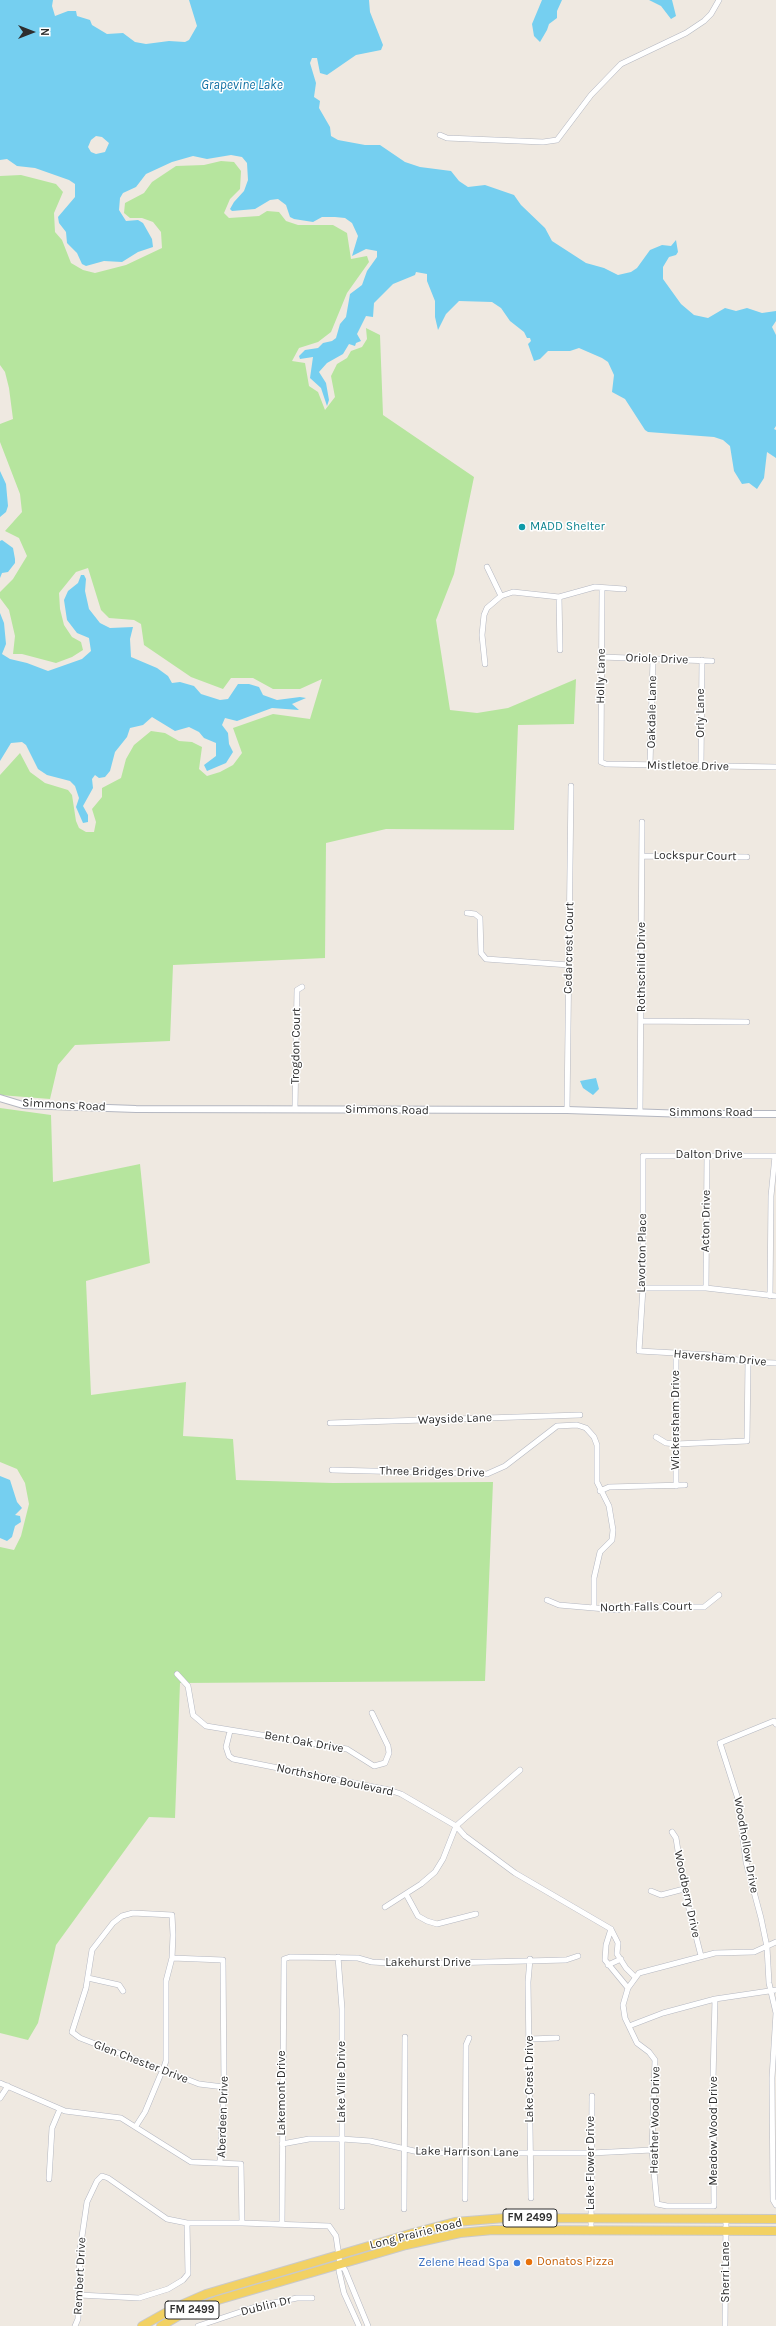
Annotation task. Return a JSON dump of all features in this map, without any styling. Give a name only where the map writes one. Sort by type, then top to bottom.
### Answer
[{"type":"main road","name":"Long Prairie Road","points":[[142,2326],[174,2308],[206,2294],[455,2222],[505,2218],[776,2219]]},
{"type":"main road","name":"Long Prairie Road","points":[[161,2326],[182,2314],[218,2300],[340,2264],[434,2238],[460,2233],[493,2230],[776,2231]]},
{"type":"street","points":[[440,136],[447,138],[543,142],[557,140],[591,95],[621,64],[672,40],[704,21],[711,14],[719,0]]},
{"type":"street","points":[[486,567],[501,596]]},
{"type":"street","points":[[485,664],[482,635],[484,615],[491,604],[501,596],[517,592],[559,597],[586,588],[595,587],[602,589],[624,590]]},
{"type":"street","name":"Holly Lane","points":[[601,762],[602,589]]},
{"type":"street","points":[[559,597],[560,650]]},
{"type":"street","name":"Oriole Drive","points":[[601,658],[712,661]]},
{"type":"street","name":"Oakdale Lane","points":[[650,765],[653,659]]},
{"type":"street","name":"Orly Lane","points":[[701,766],[702,660]]},
{"type":"street","name":"Mistletoe Drive","points":[[601,762],[606,764],[776,767]]},
{"type":"street","name":"Cedarcrest Court","points":[[567,1110],[571,786]]},
{"type":"street","name":"Rothschild Drive","points":[[640,1112],[642,822]]},
{"type":"street","name":"Lockspur Court","points":[[642,856],[747,857]]},
{"type":"street","points":[[467,913],[475,914],[480,918],[481,953],[486,959],[569,965]]},
{"type":"street","name":"Trogdon Court","points":[[295,1108],[297,990],[302,987]]},
{"type":"street","points":[[641,1021],[747,1022]]},
{"type":"street","name":"Simmons Road","points":[[0,1098],[23,1105],[151,1109],[295,1108],[429,1111],[567,1110],[776,1114]]},
{"type":"street","name":"Dalton Drive","points":[[643,1156],[707,1154],[775,1156]]},
{"type":"street","name":"Acton Drive","points":[[706,1288],[707,1154]]},
{"type":"street","name":"Lavorton Place","points":[[639,1351],[642,1288],[643,1156]]},
{"type":"street","points":[[770,1296],[771,1196],[775,1156]]},
{"type":"street","points":[[642,1288],[706,1288],[776,1296]]},
{"type":"street","name":"Haversham Drive","points":[[639,1351],[712,1355],[748,1362],[776,1363]]},
{"type":"street","name":"Wickersham Drive","points":[[676,1354],[676,1486]]},
{"type":"street","points":[[656,1437],[666,1443],[676,1444],[747,1441],[748,1362]]},
{"type":"street","name":"Wayside Lane","points":[[330,1423],[580,1415]]},
{"type":"street","name":"Three Bridges Drive","points":[[332,1470],[487,1474],[505,1466],[557,1426],[572,1424],[586,1428],[594,1437],[597,1445],[597,1482],[608,1506],[613,1530],[612,1540],[600,1552],[594,1578],[594,1608]]},
{"type":"street","points":[[600,1491],[609,1487],[685,1485]]},
{"type":"street","name":"North Falls Court","points":[[547,1600],[559,1605],[617,1610],[628,1607],[704,1606],[718,1595]]},
{"type":"street","points":[[177,1674],[188,1686],[191,1711],[196,1720],[206,1726],[230,1731]]},
{"type":"street","name":"Bent Oak Drive","points":[[230,1731],[250,1732],[347,1749],[374,1766],[385,1763],[389,1753],[388,1746],[372,1713]]},
{"type":"street","name":"Woodhollow Drive","points":[[775,1723],[720,1743],[738,1799],[746,1862],[766,1947],[767,1970],[774,1991],[776,2014],[772,2078],[773,2200],[776,2204]]},
{"type":"street","name":"Northshore Boulevard","points":[[230,1731],[226,1747],[229,1756],[233,1759],[389,1790],[401,1794],[456,1826],[465,1836],[515,1873],[612,1929]]},
{"type":"street","points":[[385,1906],[406,1894],[435,1872],[443,1859],[456,1826],[520,1770]]},
{"type":"street","name":"Woodberry Drive","points":[[672,1832],[676,1838],[684,1889],[701,1956]]},
{"type":"street","points":[[651,1891],[661,1895],[684,1889]]},
{"type":"street","points":[[406,1894],[418,1916],[438,1924],[476,1914]]},
{"type":"street","points":[[124,1991],[119,1985],[88,1978],[92,1950],[119,1918],[133,1913],[172,1915],[172,1958],[166,1981],[167,2045],[163,2070],[145,2112],[136,2126]]},
{"type":"street","points":[[612,1929],[618,1942],[617,1954],[635,1977],[639,1973],[701,1956],[715,1953],[754,1952],[776,1942]]},
{"type":"street","points":[[612,1929],[606,1945],[605,1960],[628,1988]]},
{"type":"street","name":"Lakehurst Drive","points":[[282,1962],[284,1959],[290,1957],[358,1958],[384,1964],[483,1962],[530,1959],[566,1960],[578,1956]]},
{"type":"street","name":"Lake Ville Drive","points":[[338,1957],[342,2009],[342,2207]]},
{"type":"street","name":"Aberdeen Drive","points":[[172,1958],[223,1960],[224,2087],[220,2163],[241,2164],[242,2223]]},
{"type":"street","name":"Lake Crest Drive","points":[[530,1959],[528,1982],[530,2039],[531,2198]]},
{"type":"street","points":[[608,1965],[620,1959]]},
{"type":"street","name":"Lakemont Drive","points":[[282,1962],[282,2224]]},
{"type":"street","name":"Heather Wood Drive","points":[[635,1977],[628,1988],[623,2005],[625,2018],[637,2043],[649,2052],[655,2060],[652,2150],[657,2204]]},
{"type":"street","name":"Glen Chester Drive","points":[[88,1978],[72,2032],[80,2038],[199,2084],[224,2087]]},
{"type":"street","points":[[629,2026],[663,2013],[715,1999],[774,1991]]},
{"type":"street","name":"Meadow Wood Drive","points":[[657,2204],[667,2206],[714,2206],[713,2080],[715,1999]]},
{"type":"street","points":[[404,2209],[405,2037]]},
{"type":"street","points":[[465,2199],[466,2045],[468,2038]]},
{"type":"street","points":[[530,2039],[557,2038]]},
{"type":"street","points":[[0,2083],[60,2109],[117,2117],[136,2126],[165,2147],[191,2162],[220,2163]]},
{"type":"street","points":[[0,2098],[8,2086]]},
{"type":"street","name":"Lake Flower Drive","points":[[592,2096],[592,2230]]},
{"type":"street","points":[[49,2179],[52,2128],[60,2109]]},
{"type":"street","name":"Lake Harrison Lane","points":[[282,2144],[309,2139],[342,2138],[370,2141],[404,2150],[423,2153],[591,2153],[652,2150]]},
{"type":"street","name":"Rembert Drive","points":[[75,2326],[78,2319],[80,2250],[87,2202],[97,2180],[102,2176],[108,2178],[167,2219],[187,2223]]},
{"type":"street","name":"Sherri Lane","points":[[726,2219],[726,2326]]},
{"type":"street","points":[[79,2295],[139,2298],[168,2289],[183,2280],[188,2274],[187,2223],[329,2226],[336,2236],[340,2264],[339,2271],[344,2293],[359,2326]]},
{"type":"street","points":[[340,2264],[345,2270],[368,2326]]},
{"type":"street","name":"Dublin Dr","points":[[198,2326],[255,2306],[297,2298],[312,2298]]},
{"type":"green space","points":[[221,161],[234,162],[241,171],[240,189],[230,199],[224,213],[229,218],[259,216],[267,211],[279,212],[286,221],[298,225],[333,225],[347,233],[351,259],[367,256],[369,262],[347,293],[331,332],[318,342],[299,348],[292,361],[305,363],[309,386],[318,392],[325,410],[335,397],[331,376],[337,364],[347,358],[351,351],[362,347],[367,339],[366,328],[380,335],[383,415],[474,477],[454,574],[436,620],[450,710],[477,713],[508,708],[576,679],[574,724],[518,725],[514,830],[386,829],[326,843],[325,958],[173,965],[170,1041],[75,1045],[58,1065],[50,1099],[0,1095],[0,775],[20,753],[30,772],[45,783],[68,790],[72,795],[76,821],[79,828],[86,832],[94,832],[96,822],[92,809],[102,797],[102,788],[121,778],[126,759],[134,745],[151,731],[165,733],[179,741],[192,742],[202,747],[199,769],[207,776],[220,772],[233,765],[242,753],[233,728],[273,714],[310,719],[322,679],[300,689],[273,689],[253,678],[231,678],[223,689],[191,677],[144,645],[141,624],[134,620],[109,618],[101,610],[88,568],[76,572],[59,593],[60,609],[64,625],[72,637],[81,642],[83,650],[72,657],[56,663],[22,654],[13,654],[15,636],[9,610],[0,598],[0,592],[13,579],[27,556],[19,538],[5,531],[22,512],[20,494],[0,442],[0,424],[13,419],[9,388],[5,372],[0,365],[0,176],[21,175],[56,184],[63,192],[54,213],[55,232],[62,240],[71,263],[83,270],[95,273],[126,265],[162,248],[161,232],[153,222],[142,218],[130,218],[124,213],[125,203],[144,193],[152,182],[176,166],[204,165]]},
{"type":"green space","points":[[0,1108],[51,1115],[53,1182],[140,1164],[150,1263],[86,1281],[91,1395],[186,1382],[183,1436],[233,1439],[236,1480],[333,1483],[493,1482],[485,1681],[180,1683],[175,1818],[149,1817],[56,1945],[38,2023],[28,2040],[0,2033],[0,1547],[14,1550],[21,1536],[29,1504],[25,1483],[17,1469],[0,1462]]},
{"type":"water","name":"Grapevine Lake","points":[[0,0],[53,0],[52,6],[55,16],[68,11],[76,11],[77,16],[90,20],[92,25],[107,34],[123,33],[135,42],[146,44],[169,41],[185,42],[189,40],[197,26],[189,0],[369,0],[370,12],[383,45],[381,50],[356,55],[327,75],[320,73],[317,58],[312,58],[310,63],[316,83],[314,97],[320,101],[319,108],[330,127],[331,136],[338,140],[365,145],[380,145],[405,162],[420,167],[451,171],[459,181],[468,187],[485,185],[514,195],[521,205],[545,228],[552,241],[586,263],[604,268],[618,275],[631,272],[637,268],[650,250],[662,245],[671,246],[676,240],[678,252],[676,255],[669,257],[663,267],[663,279],[681,304],[694,315],[708,318],[725,308],[736,311],[747,308],[762,313],[776,311],[776,321],[772,327],[776,335],[776,426],[774,429],[776,430],[776,458],[767,452],[764,478],[757,489],[749,483],[742,484],[734,471],[730,446],[723,440],[714,437],[648,432],[645,430],[625,399],[612,392],[614,375],[608,362],[579,348],[570,351],[548,351],[540,359],[534,361],[528,344],[531,341],[530,338],[527,338],[524,332],[510,321],[501,308],[492,302],[459,301],[446,314],[438,330],[435,317],[435,301],[427,281],[427,274],[416,272],[415,275],[393,284],[374,303],[373,317],[366,316],[357,334],[361,341],[356,343],[355,346],[349,344],[343,354],[327,363],[319,372],[326,383],[329,400],[327,406],[321,388],[310,378],[313,357],[300,359],[299,356],[305,350],[318,348],[323,343],[332,341],[336,338],[340,324],[346,317],[350,294],[362,285],[367,271],[377,257],[377,251],[366,249],[352,256],[358,236],[352,223],[345,218],[335,217],[322,217],[313,222],[294,219],[290,217],[286,205],[278,199],[270,200],[255,209],[232,211],[230,209],[244,191],[248,180],[247,163],[242,157],[231,155],[207,159],[193,156],[172,162],[146,174],[136,187],[123,193],[120,198],[119,210],[126,221],[138,220],[143,223],[152,239],[153,247],[138,252],[122,262],[104,261],[86,266],[82,264],[77,253],[67,243],[66,232],[59,223],[58,217],[75,197],[75,184],[69,180],[35,168],[17,166],[7,159],[0,160]],"holes":[[[96,136],[102,137],[109,143],[105,152],[96,154],[91,152],[88,147],[91,140]]]},
{"type":"water","points":[[542,0],[562,0],[557,11],[557,18],[549,24],[540,42],[534,36],[532,24]]},
{"type":"water","points":[[649,0],[672,0],[676,16],[671,19],[661,6]]},
{"type":"water","points":[[0,471],[6,484],[8,506],[6,512],[0,517]]},
{"type":"water","points":[[2,540],[13,548],[15,563],[8,572],[2,573],[0,578],[0,541]]},
{"type":"water","points":[[81,575],[84,575],[86,579],[85,591],[89,609],[100,623],[110,628],[133,627],[130,639],[131,657],[157,668],[168,676],[172,683],[180,682],[194,686],[201,694],[220,700],[228,699],[238,684],[249,684],[259,687],[263,695],[277,700],[300,697],[306,698],[292,704],[299,710],[272,708],[237,721],[225,718],[222,725],[228,733],[229,744],[233,752],[226,763],[207,771],[204,765],[216,756],[216,743],[204,738],[199,732],[189,727],[175,731],[152,717],[143,725],[130,728],[127,737],[115,752],[110,771],[105,777],[99,778],[95,775],[92,779],[93,788],[83,806],[88,815],[88,822],[83,823],[76,807],[79,798],[75,786],[70,781],[47,775],[38,769],[26,745],[22,742],[11,743],[0,761],[0,613],[4,623],[6,644],[2,654],[10,659],[27,663],[48,671],[82,659],[91,651],[89,638],[77,633],[67,620],[64,600],[68,591],[78,583]]},
{"type":"water","points":[[596,1078],[599,1089],[593,1095],[583,1088],[580,1081]]},
{"type":"water","points":[[0,1476],[10,1480],[17,1502],[22,1508],[15,1515],[20,1516],[21,1522],[15,1526],[12,1537],[7,1541],[0,1538]]},
{"type":"place","name":"MADD Shelter","points":[[522,527]]},
{"type":"place","name":"Donatos Pizza","points":[[529,2262]]},
{"type":"place","name":"Zelene Head Spa","points":[[517,2263]]}]
